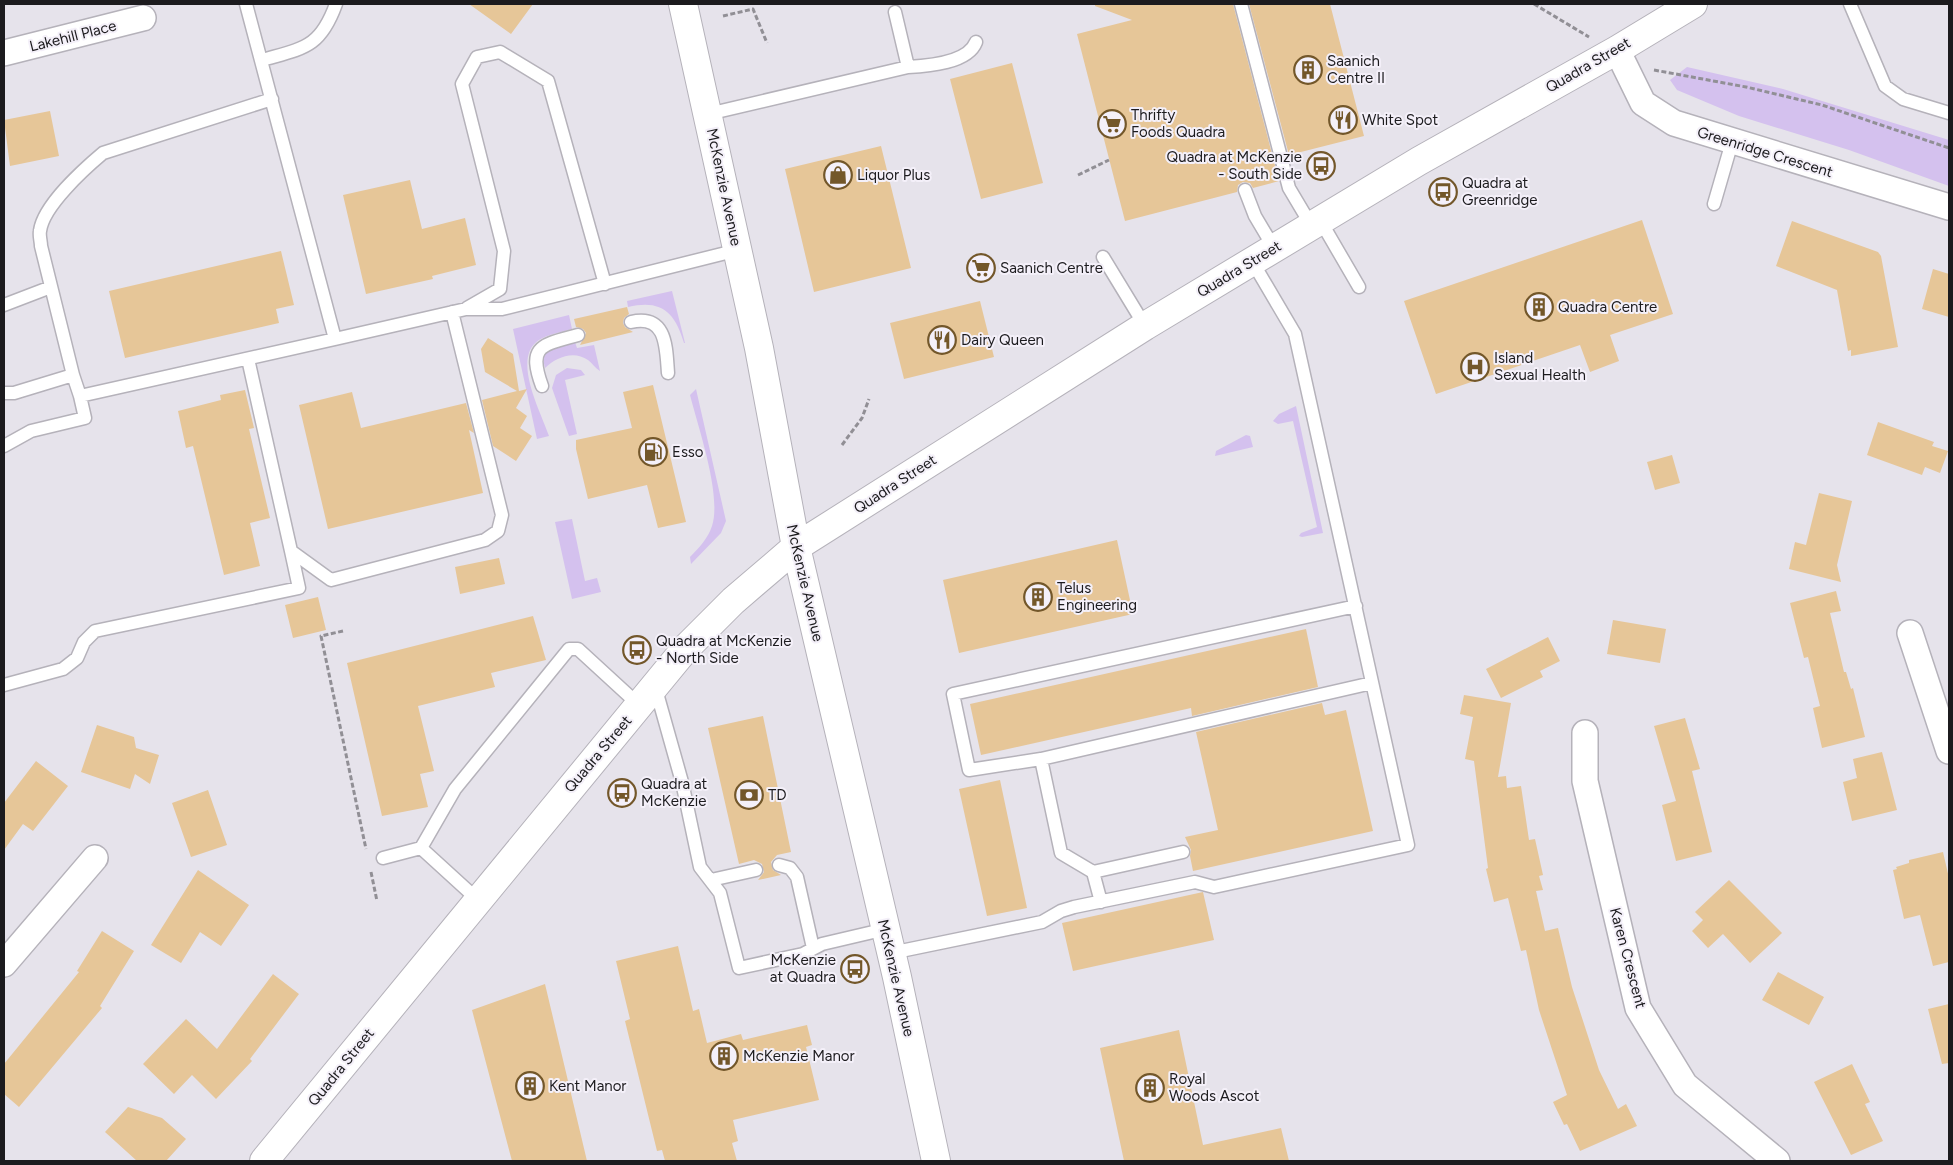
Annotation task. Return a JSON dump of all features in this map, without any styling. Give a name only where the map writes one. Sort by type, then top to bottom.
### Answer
[{"type":"main road","name":"McKenzie Avenue","points":[[683,4],[759,348],[796,548],[888,941],[936,1161]]},
{"type":"main road","name":"Quadra Street","points":[[264,1161],[647,695],[712,621],[796,548],[1145,326],[1263,254],[1458,138],[1617,50],[1693,4]]},
{"type":"street","name":"Lakehill Place","points":[[4,53],[143,18]]},
{"type":"street","name":"Greenridge Crescent","points":[[1617,50],[1643,103],[1674,123],[1949,207]]},
{"type":"street","points":[[1910,633],[1949,750]]},
{"type":"street","name":"Karen Crescent","points":[[1585,733],[1585,781],[1638,1008],[1685,1085],[1777,1161]]},
{"type":"street","points":[[4,964],[95,858]]},
{"type":"lane","points":[[246,4],[335,339]]},
{"type":"lane","points":[[262,60],[305,48],[316,40],[328,25],[336,4]]},
{"type":"lane","points":[[1241,4],[1289,188],[1316,222],[1359,287]]},
{"type":"lane","points":[[1850,4],[1885,86],[1903,99],[1949,113]]},
{"type":"lane","points":[[895,12],[908,67]]},
{"type":"lane","points":[[708,114],[908,67],[931,66],[969,53],[976,42]]},
{"type":"lane","points":[[466,309],[500,289],[504,251],[462,84],[477,57],[500,52],[548,81],[606,284]]},
{"type":"lane","points":[[4,446],[31,432],[85,418],[51,287],[40,230],[52,206],[88,165],[102,153],[272,98]]},
{"type":"lane","points":[[1714,204],[1732,142]]},
{"type":"lane","points":[[383,858],[421,848],[455,789],[569,649],[578,649],[647,695],[682,782],[700,867],[720,893],[739,968],[803,954],[822,944],[888,941],[1042,922],[1061,911],[1101,902],[1195,882],[1214,887],[1408,844],[1295,334],[1263,254],[1254,216],[1245,190]]},
{"type":"lane","points":[[80,396],[466,309],[502,309],[738,250]]},
{"type":"lane","points":[[1103,257],[1145,326]]},
{"type":"lane","points":[[4,305],[51,287]]},
{"type":"lane","points":[[291,551],[331,580],[485,540],[498,531],[502,515],[452,312]]},
{"type":"lane","points":[[631,322],[646,320],[659,328],[665,342],[668,373]]},
{"type":"lane","points":[[542,386],[535,367],[537,353],[547,344],[578,336]]},
{"type":"lane","points":[[4,685],[63,669],[77,658],[84,642],[96,631],[299,588],[248,359]]},
{"type":"lane","points":[[4,393],[14,393],[73,375]]},
{"type":"lane","points":[[1356,606],[953,694],[968,770],[1041,759],[1372,683]]},
{"type":"lane","points":[[1041,759],[1061,853],[1093,872],[1183,852]]},
{"type":"lane","points":[[421,848],[478,900]]},
{"type":"lane","points":[[779,865],[790,868],[797,877],[813,948]]},
{"type":"lane","points":[[711,880],[756,870]]},
{"type":"lane","points":[[1093,872],[1101,902]]},
{"type":"path","points":[[1534,4],[1592,39]]},
{"type":"path","points":[[723,16],[753,9],[767,42]]},
{"type":"path","points":[[1652,70],[1746,87],[1822,105],[1949,148]]},
{"type":"path","points":[[1078,175],[1110,160]]},
{"type":"path","points":[[842,445],[862,418],[870,399]]},
{"type":"path","points":[[343,631],[321,636],[367,852]]},
{"type":"path","points":[[369,862],[377,901]]},
{"type":"shaded area","points":[[1687,67],[1783,89],[1949,140],[1949,186],[1849,150],[1739,116],[1677,90],[1670,80]]},
{"type":"shaded area","points":[[672,291],[685,343],[676,323],[665,310],[649,305],[628,307],[627,301]]},
{"type":"shaded area","points":[[569,315],[572,329],[539,340],[531,348],[528,359],[530,386],[549,436],[537,439],[513,329]]},
{"type":"shaded area","points":[[575,342],[577,348],[594,345],[600,371],[588,360],[577,355],[560,358],[545,368],[543,359],[547,351]]},
{"type":"shaded area","points":[[567,368],[581,370],[585,375],[565,380],[577,434],[569,436],[552,388],[556,375]]},
{"type":"shaded area","points":[[696,389],[726,521],[721,533],[691,564],[690,557],[708,535],[714,513],[712,479],[690,395]]},
{"type":"shaded area","points":[[1296,406],[1323,533],[1302,537],[1299,536],[1301,533],[1317,527],[1293,421],[1278,424],[1273,421],[1279,414]]},
{"type":"shaded area","points":[[1246,435],[1250,436],[1253,447],[1215,456],[1216,451]]},
{"type":"shaded area","points":[[572,519],[585,581],[597,578],[601,592],[572,599],[555,522]]},
{"type":"building","points":[[469,4],[533,4],[511,34]]},
{"type":"building","points":[[1095,4],[1233,4],[1279,181],[1253,188],[1250,183],[1243,182],[1238,185],[1237,192],[1125,221],[1077,34],[1132,20],[1095,6]]},
{"type":"building","name":"Saanich Centre II","points":[[1249,4],[1330,4],[1364,136],[1289,155]]},
{"type":"building","points":[[1012,63],[1043,183],[981,199],[950,79]]},
{"type":"building","points":[[50,111],[59,156],[10,166],[4,120]]},
{"type":"building","points":[[881,146],[911,268],[814,292],[785,169]]},
{"type":"building","points":[[410,180],[422,229],[465,218],[476,265],[432,276],[433,279],[366,294],[343,195]]},
{"type":"building","name":"Quadra Centre","points":[[1642,220],[1673,314],[1610,335],[1619,361],[1590,372],[1580,345],[1436,394],[1404,301]]},
{"type":"building","points":[[1792,221],[1878,252],[1881,256],[1898,347],[1851,356],[1851,350],[1848,351],[1837,290],[1776,266]]},
{"type":"building","points":[[281,251],[294,305],[276,309],[279,323],[125,358],[109,291]]},
{"type":"building","points":[[1933,269],[1949,274],[1949,317],[1922,309]]},
{"type":"building","name":"Dairy Queen","points":[[980,301],[994,357],[904,379],[890,323]]},
{"type":"building","points":[[627,307],[629,314],[624,318],[623,323],[625,327],[633,332],[580,345],[586,333],[583,329],[576,327],[574,319]]},
{"type":"building","points":[[488,338],[513,354],[519,391],[527,389],[516,408],[527,416],[520,428],[532,436],[516,461],[493,446],[482,400],[517,391],[485,372],[481,349]]},
{"type":"building","points":[[653,385],[686,522],[658,528],[647,485],[588,499],[576,449],[576,440],[632,428],[623,392]]},
{"type":"building","points":[[245,390],[254,428],[249,429],[270,518],[250,523],[260,566],[224,575],[193,446],[186,448],[178,411],[221,400],[220,395]]},
{"type":"building","points":[[352,392],[361,428],[466,403],[474,433],[469,430],[483,493],[328,529],[299,405]]},
{"type":"building","points":[[1878,422],[1934,442],[1932,446],[1948,451],[1940,473],[1925,467],[1922,475],[1867,455]]},
{"type":"building","points":[[1672,455],[1680,483],[1655,490],[1647,462]]},
{"type":"building","points":[[1819,493],[1852,501],[1837,565],[1841,582],[1789,569],[1795,542],[1806,545]]},
{"type":"building","name":"Telus Engineering","points":[[1117,540],[1133,614],[959,653],[943,580]]},
{"type":"building","points":[[499,558],[505,584],[460,594],[455,567]]},
{"type":"building","points":[[1836,591],[1841,611],[1830,613],[1844,672],[1846,672],[1851,689],[1853,688],[1865,737],[1822,748],[1813,708],[1820,706],[1808,657],[1804,658],[1790,603]]},
{"type":"building","points":[[318,597],[326,630],[293,638],[285,605]]},
{"type":"building","points":[[533,616],[546,660],[491,673],[495,687],[418,706],[434,771],[420,774],[428,807],[382,816],[347,663]]},
{"type":"building","points":[[1613,620],[1666,629],[1660,663],[1607,654]]},
{"type":"building","points":[[1306,629],[1318,687],[1192,716],[1191,708],[981,755],[970,704]]},
{"type":"building","points":[[1548,637],[1560,661],[1540,671],[1543,677],[1501,698],[1486,669]]},
{"type":"building","points":[[1464,695],[1511,703],[1498,777],[1506,776],[1507,788],[1521,786],[1529,840],[1535,839],[1543,875],[1539,876],[1543,890],[1536,891],[1545,931],[1558,928],[1572,987],[1599,1070],[1618,1109],[1626,1104],[1637,1126],[1580,1151],[1567,1124],[1564,1125],[1553,1102],[1567,1095],[1539,1010],[1526,950],[1521,951],[1508,898],[1494,902],[1486,869],[1488,868],[1474,761],[1465,759],[1473,717],[1460,714]]},
{"type":"building","points":[[1322,703],[1325,715],[1346,710],[1373,831],[1193,871],[1190,856],[1191,850],[1185,837],[1218,830],[1196,732]]},
{"type":"building","points":[[763,716],[791,852],[777,855],[771,862],[773,870],[781,875],[758,880],[764,872],[762,864],[754,860],[739,864],[708,728]]},
{"type":"building","points":[[1685,718],[1700,769],[1692,771],[1712,852],[1676,861],[1662,805],[1676,801],[1654,726]]},
{"type":"building","points":[[97,725],[134,737],[136,748],[159,755],[150,784],[135,774],[130,789],[81,772]]},
{"type":"building","points":[[1882,752],[1897,810],[1852,821],[1843,782],[1857,778],[1853,759]]},
{"type":"building","points":[[36,761],[68,786],[33,831],[23,824],[4,850],[4,803]]},
{"type":"building","points":[[1000,780],[1027,908],[987,916],[959,789]]},
{"type":"building","points":[[208,790],[227,845],[191,857],[172,803]]},
{"type":"building","points":[[1943,852],[1949,878],[1949,962],[1933,966],[1920,915],[1904,919],[1893,870],[1897,869],[1896,867],[1909,863],[1909,860]]},
{"type":"building","points":[[198,870],[249,905],[221,946],[200,932],[181,963],[151,945]]},
{"type":"building","points":[[1729,880],[1782,933],[1750,963],[1723,934],[1708,948],[1692,931],[1703,920],[1695,912]]},
{"type":"building","points":[[1203,892],[1214,940],[1073,971],[1062,923]]},
{"type":"building","points":[[102,931],[134,951],[100,1006],[102,1008],[19,1107],[4,1094],[4,1064],[79,972],[77,971]]},
{"type":"building","name":"McKenzie Manor","points":[[678,946],[693,1011],[699,1009],[707,1043],[741,1034],[743,1040],[807,1025],[812,1045],[806,1047],[819,1100],[733,1120],[738,1141],[732,1143],[737,1161],[665,1161],[662,1150],[657,1151],[625,1021],[630,1019],[616,961]]},
{"type":"building","points":[[1778,972],[1824,997],[1809,1025],[1762,1000]]},
{"type":"building","points":[[273,974],[299,994],[250,1059],[252,1061],[216,1099],[192,1075],[174,1094],[143,1064],[186,1019],[217,1049]]},
{"type":"building","name":"Kent Manor","points":[[545,984],[587,1161],[512,1161],[472,1010]]},
{"type":"building","points":[[1949,1004],[1949,1063],[1942,1064],[1928,1009]]},
{"type":"building","name":"Royal Woods Ascot","points":[[1179,1030],[1203,1145],[1281,1128],[1289,1161],[1124,1161],[1100,1048]]},
{"type":"building","points":[[1852,1064],[1870,1102],[1865,1104],[1883,1141],[1851,1155],[1814,1082]]},
{"type":"building","points":[[128,1107],[162,1118],[186,1139],[166,1161],[137,1161],[105,1132]]},
{"type":"place","name":"Saanich Centre II","points":[[1308,70]]},
{"type":"place","name":"White Spot","points":[[1343,120]]},
{"type":"place","name":"Thrifty Foods Quadra","points":[[1112,124]]},
{"type":"place","name":"Quadra at McKenzie - South Side","points":[[1321,166]]},
{"type":"place","name":"Liquor Plus","points":[[838,175]]},
{"type":"place","name":"Quadra at Greenridge","points":[[1443,192]]},
{"type":"place","name":"Saanich Centre","points":[[981,268]]},
{"type":"place","name":"Quadra Centre","points":[[1539,307]]},
{"type":"place","name":"Dairy Queen","points":[[942,340]]},
{"type":"place","name":"Island Sexual Health","points":[[1475,367]]},
{"type":"place","name":"Esso","points":[[653,452]]},
{"type":"place","name":"Telus Engineering","points":[[1038,597]]},
{"type":"place","name":"Quadra at McKenzie - North Side","points":[[637,650]]},
{"type":"place","name":"Quadra at McKenzie","points":[[622,793]]},
{"type":"place","name":"TD","points":[[749,795]]},
{"type":"place","name":"McKenzie at Quadra","points":[[855,969]]},
{"type":"place","name":"McKenzie Manor","points":[[724,1056]]},
{"type":"place","name":"Kent Manor","points":[[530,1086]]},
{"type":"place","name":"Royal Woods Ascot","points":[[1150,1088]]}]
